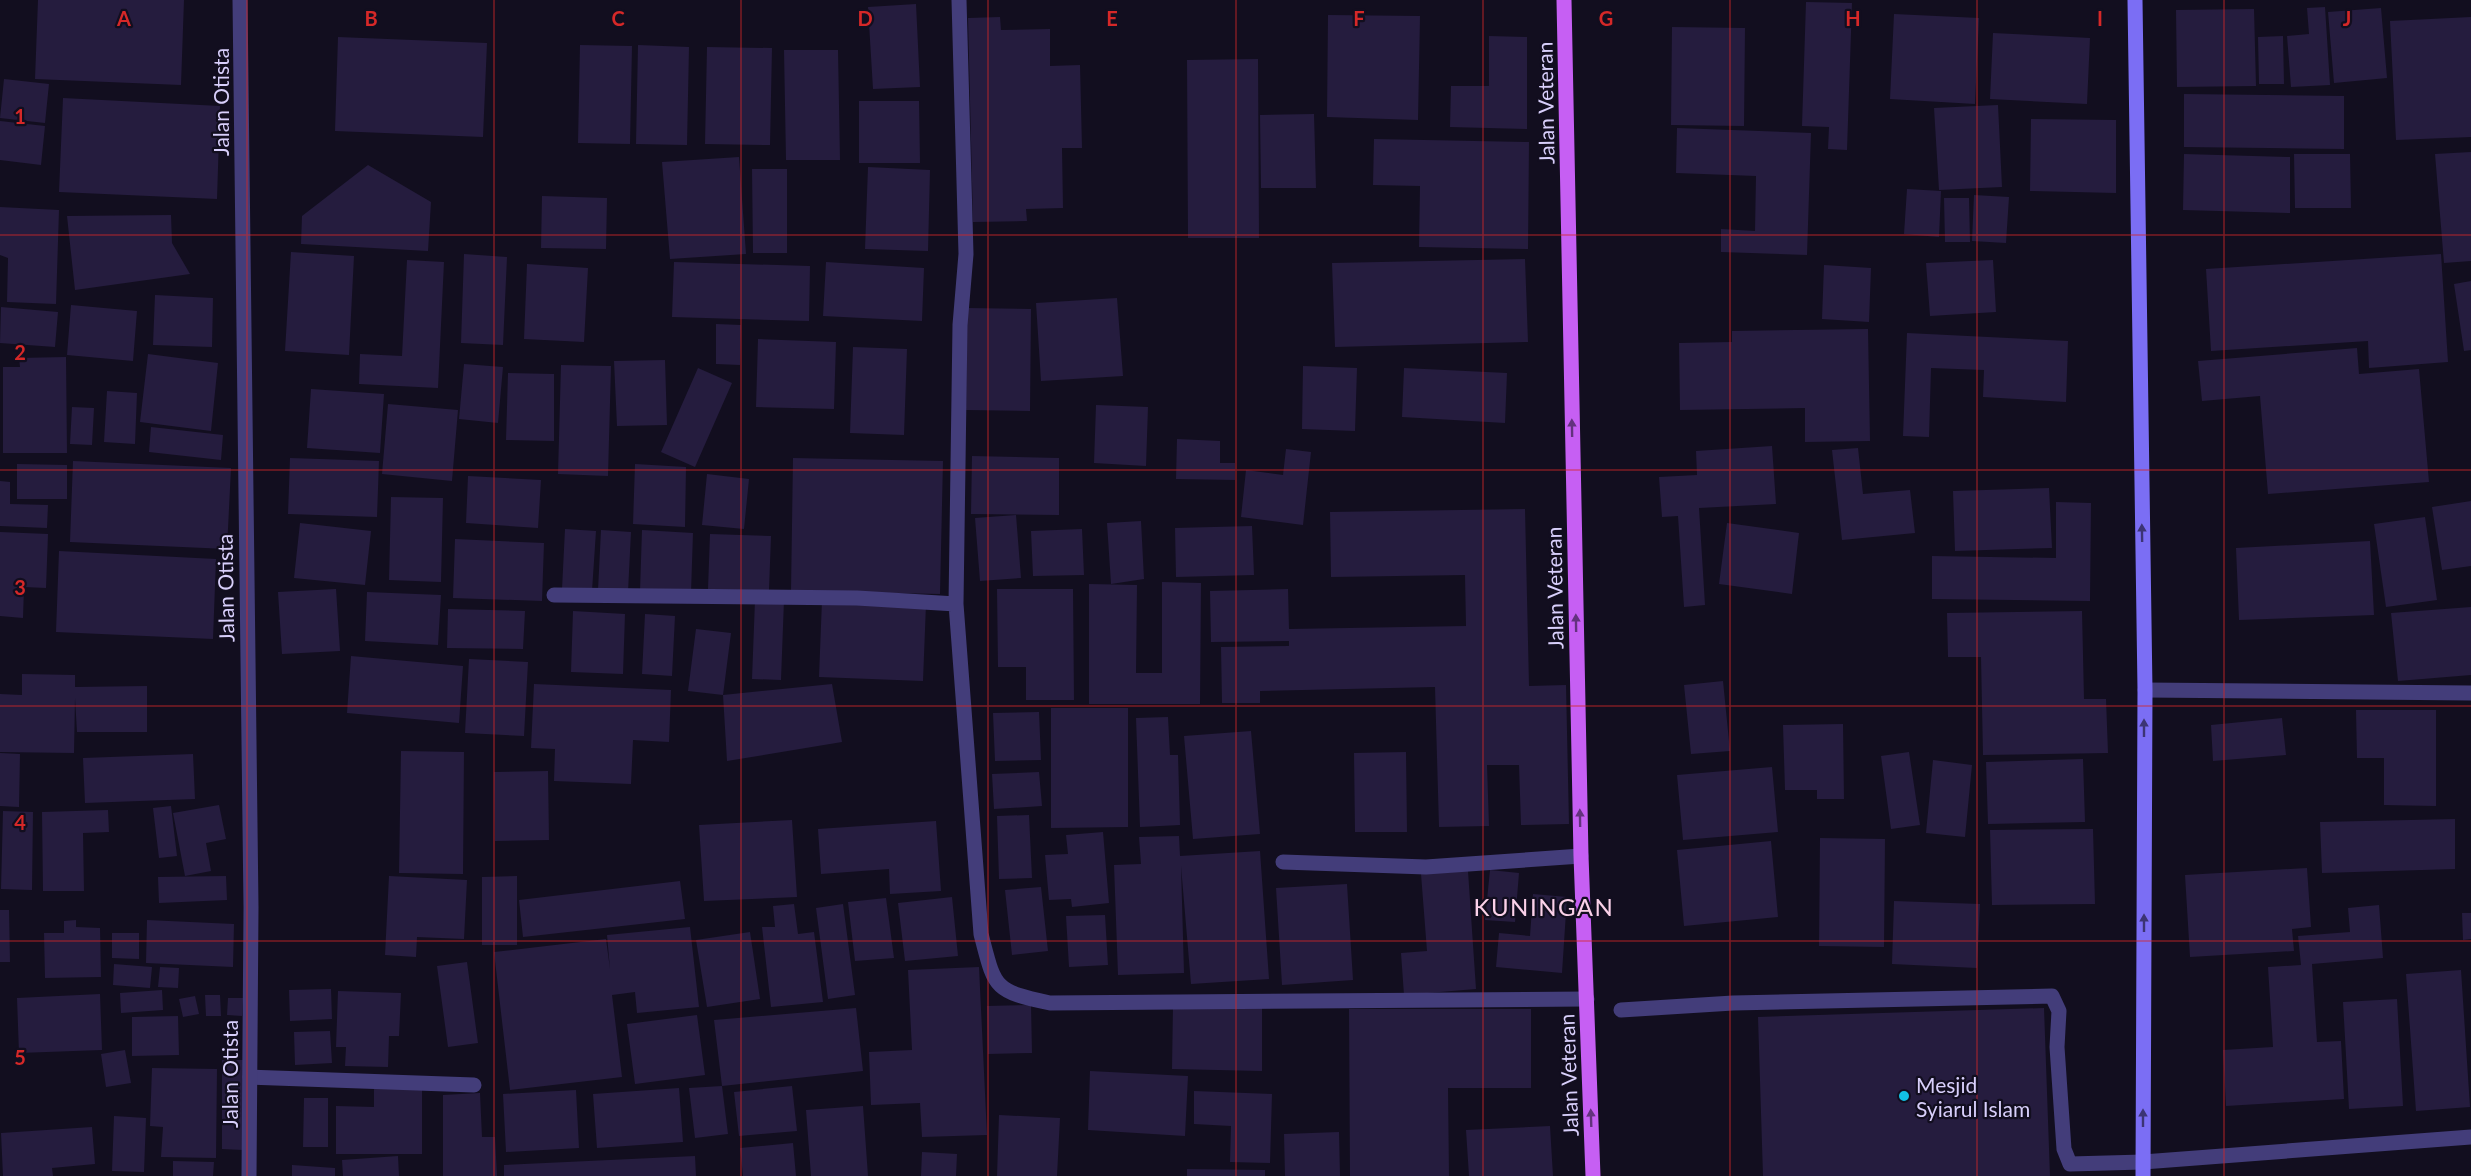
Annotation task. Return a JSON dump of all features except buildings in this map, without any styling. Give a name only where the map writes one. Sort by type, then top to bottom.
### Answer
[{"type":"main road","name":"Jalan Veteran","points":[[1564,0],[1581,856],[1593,1176]]},
{"type":"main road","points":[[2135,0],[2145,690],[2143,1169]]},
{"type":"street","name":"Jalan Otista","points":[[240,0],[251,908],[249,1176]]},
{"type":"street","points":[[959,0],[966,254],[960,326],[956,604],[981,934],[993,979],[1014,995],[1050,1003],[1587,999]]},
{"type":"street","points":[[554,595],[857,598],[956,604]]},
{"type":"street","points":[[2145,690],[2471,693]]},
{"type":"street","points":[[1283,862],[1426,867],[1581,856]]},
{"type":"street","points":[[1621,1010],[1733,1003],[2052,996],[2059,1011],[2057,1047],[2064,1138],[2070,1164],[2143,1169],[2471,1137]]},
{"type":"street","points":[[250,1077],[474,1085]]},
{"type":"place","name":"Mesjid Syiarul Islam","points":[[1904,1096]]},
{"type":"district","name":"KUNINGAN","points":[[1544,906]]}]
